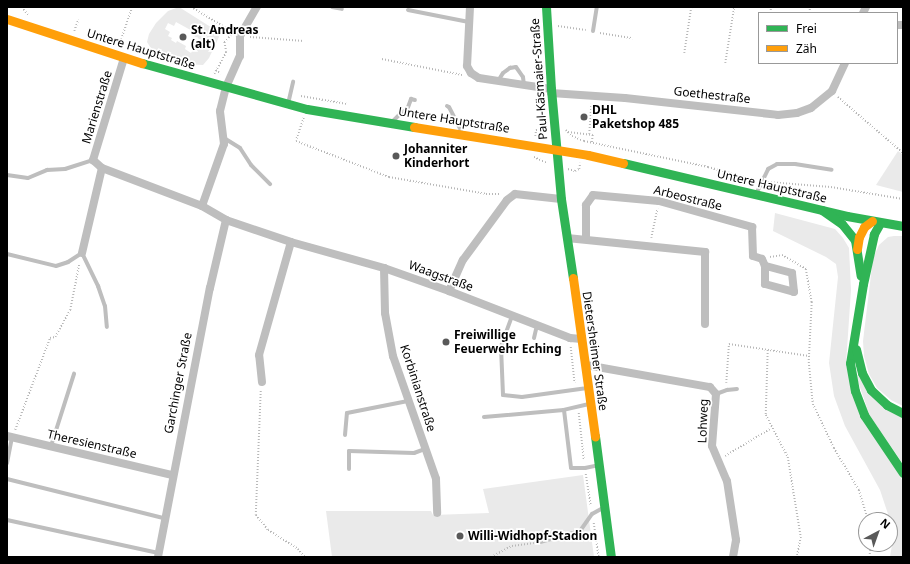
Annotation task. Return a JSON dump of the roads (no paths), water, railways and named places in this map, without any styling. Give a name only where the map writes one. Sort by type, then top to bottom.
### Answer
[{"type":"main road","name":"Paul-Käsmaier-Straße","points":[[546,7],[556,149]]},
{"type":"main road","name":"Untere Hauptstraße","points":[[7,19],[124,58],[307,109],[556,149],[876,222],[903,226]]},
{"type":"main road","name":"Dietersheimer Straße","points":[[556,149],[561,200],[586,366],[612,557]]},
{"type":"main road","points":[[822,210],[836,219],[850,232],[857,249],[863,284]]},
{"type":"main road","points":[[857,249],[859,237],[864,227],[876,222]]},
{"type":"main road","points":[[876,222],[863,284],[850,363],[859,404],[870,425],[903,473]]},
{"type":"main road","points":[[854,343],[862,373],[871,390],[887,405],[903,413]]},
{"type":"street","points":[[202,206],[224,144],[220,111],[226,87],[240,56],[237,34],[257,7]]},
{"type":"street","name":"Goethestraße","points":[[470,7],[467,66],[471,73],[478,78],[551,91],[778,114],[797,113],[811,108],[832,92],[845,64]]},
{"type":"street","name":"Marienstraße","points":[[102,168],[93,160],[124,58]]},
{"type":"street","points":[[82,253],[102,168]]},
{"type":"street","name":"Waagstraße","points":[[102,168],[202,206],[226,220],[291,242],[384,268],[449,291],[570,338],[582,339]]},
{"type":"street","points":[[449,291],[463,260],[507,200],[515,194],[561,200]]},
{"type":"street","name":"Arbeostraße","points":[[586,239],[586,205],[593,195],[659,201],[752,227],[753,256],[764,262]]},
{"type":"street","name":"Garchinger Straße","points":[[158,555],[172,475],[210,288],[226,220]]},
{"type":"street","points":[[567,238],[705,252],[705,324]]},
{"type":"street","points":[[262,382],[259,355],[291,242]]},
{"type":"street","name":"Korbinianstraße","points":[[384,268],[385,313],[393,356],[436,479],[437,513]]},
{"type":"street","name":"Lohweg","points":[[586,366],[710,387],[716,394],[712,446],[727,481],[736,540],[733,557]]},
{"type":"street","name":"Theresienstraße","points":[[10,437],[172,475]]},
{"type":"lane","points":[[332,7],[342,9]]},
{"type":"lane","points":[[593,31],[597,7]]},
{"type":"lane","points":[[408,10],[469,22]]},
{"type":"lane","points":[[498,81],[510,68],[516,67],[523,77],[524,85]]},
{"type":"lane","points":[[288,104],[293,82]]},
{"type":"lane","points":[[392,122],[402,112],[407,110],[411,99],[415,100]]},
{"type":"lane","points":[[447,106],[449,107],[463,134]]},
{"type":"lane","points":[[223,138],[240,148],[251,165],[270,184]]},
{"type":"lane","points":[[7,175],[28,178],[47,170],[65,169],[93,160]]},
{"type":"lane","points":[[756,194],[768,169],[777,164],[795,164],[832,170]]},
{"type":"lane","points":[[7,254],[56,266],[68,262],[82,253],[98,286],[104,306],[107,327]]},
{"type":"lane","points":[[512,316],[501,346],[504,395],[522,397],[589,388]]},
{"type":"lane","points":[[534,338],[537,325]]},
{"type":"lane","points":[[51,446],[74,374]]},
{"type":"lane","points":[[716,394],[725,390],[737,389]]},
{"type":"lane","points":[[345,435],[347,413],[408,401]]},
{"type":"lane","points":[[484,418],[564,410],[591,404]]},
{"type":"lane","points":[[564,410],[571,468],[585,468],[599,465]]},
{"type":"lane","points":[[7,463],[10,437]]},
{"type":"lane","points":[[349,470],[349,451],[414,453],[425,449]]},
{"type":"lane","points":[[7,479],[164,518]]},
{"type":"lane","points":[[540,542],[580,531],[592,514],[605,507]]},
{"type":"lane","name":"Garchinger Straße","points":[[7,520],[158,555]]},
{"type":"place","name":"St. Andreas (alt)","points":[[183,37]]},
{"type":"place","name":"DHL Paketshop 485","points":[[584,117]]},
{"type":"place","name":"Johanniter Kinderhort","points":[[396,156]]},
{"type":"place","name":"Freiwillige Feuerwehr Eching","points":[[446,342]]},
{"type":"place","name":"Willi-Widhopf-Stadion","points":[[460,536]]}]
